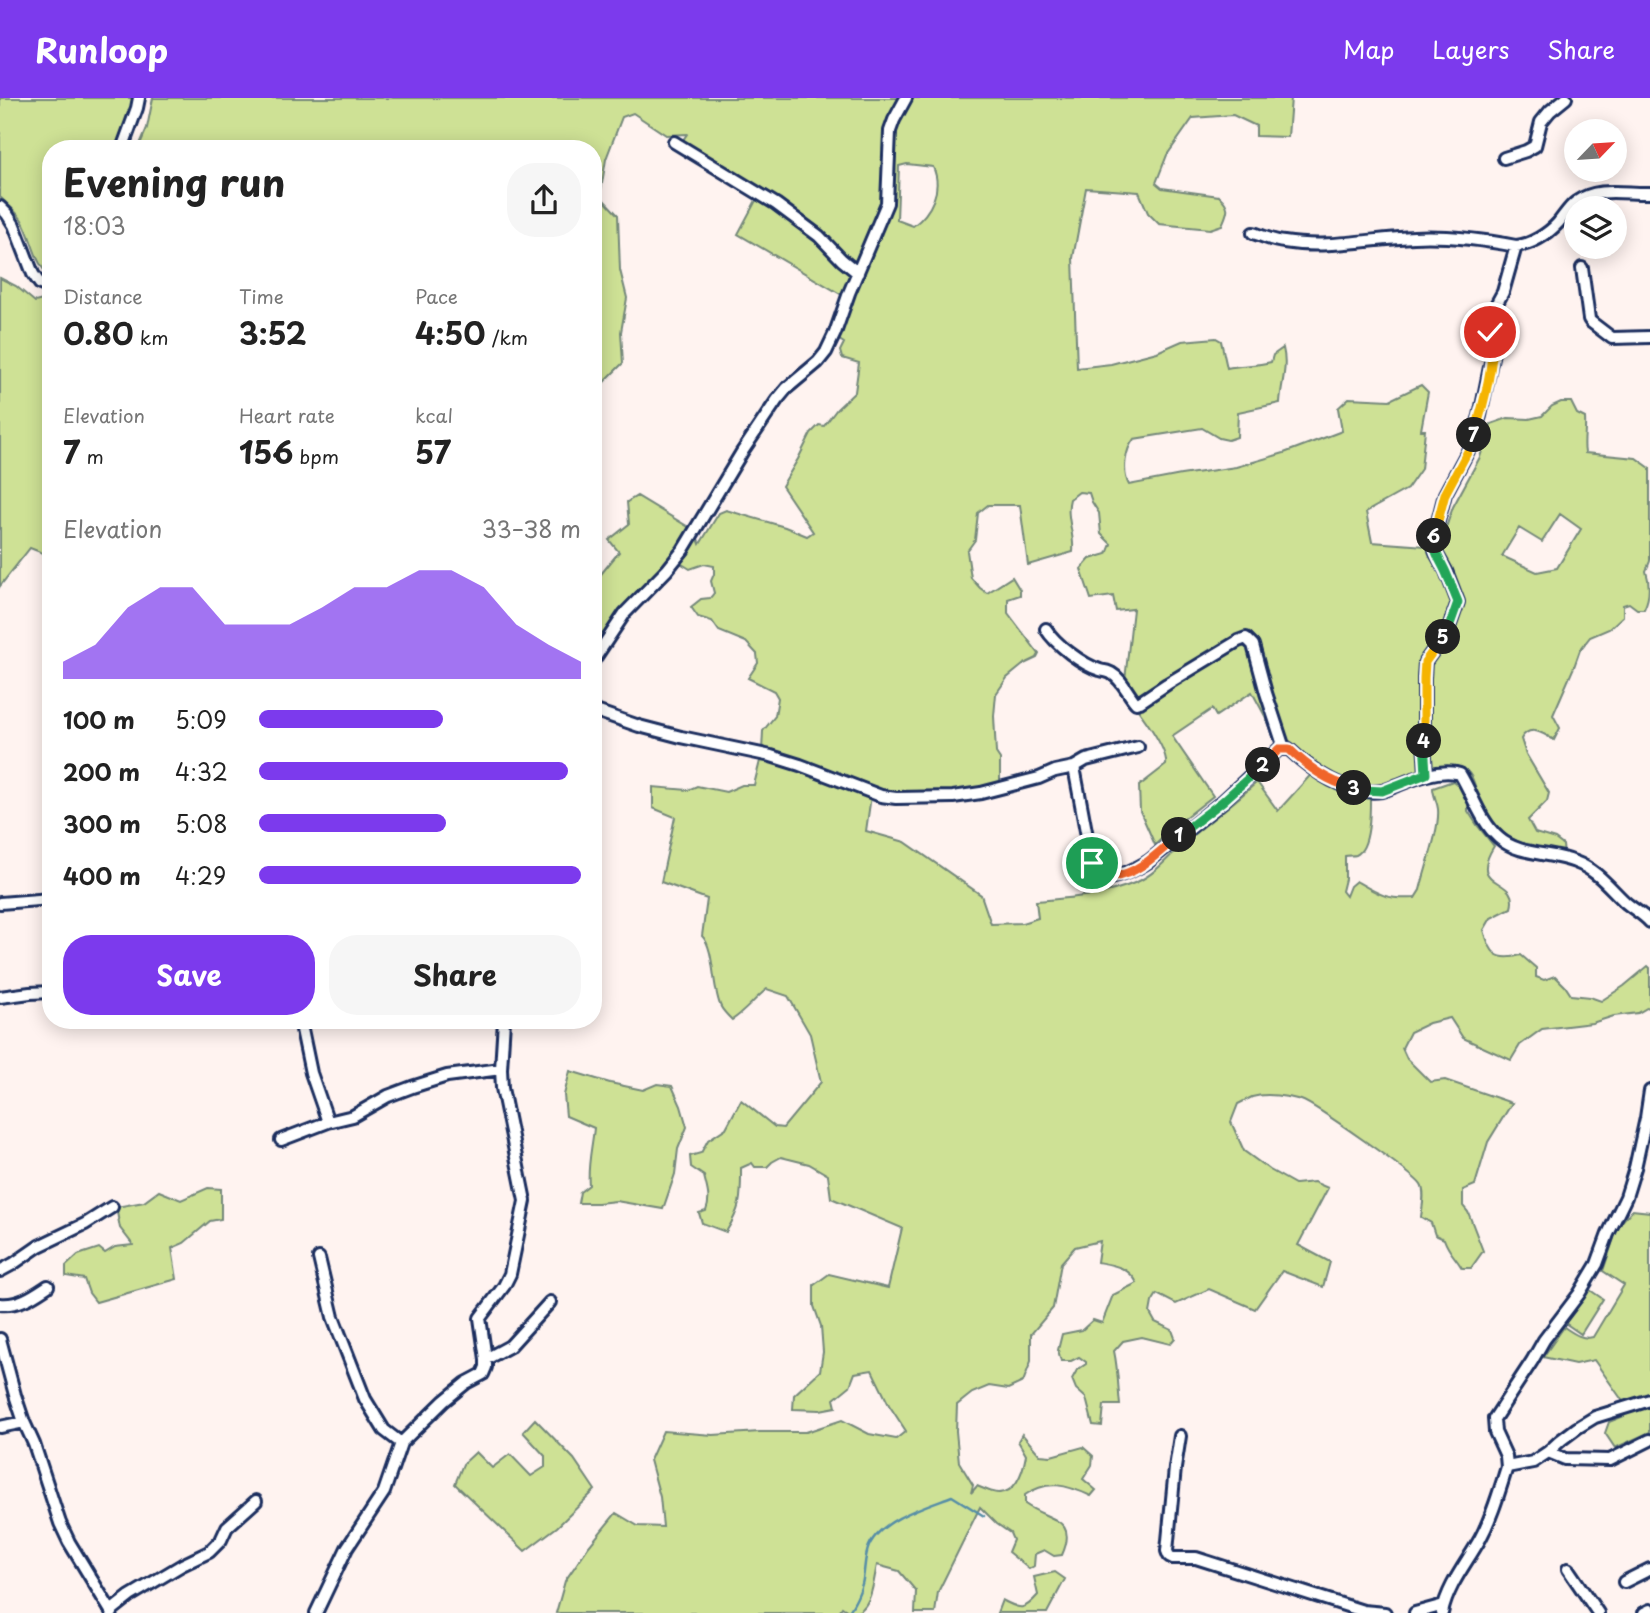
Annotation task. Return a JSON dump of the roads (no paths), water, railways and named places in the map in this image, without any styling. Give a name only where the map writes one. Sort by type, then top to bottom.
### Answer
[{"type":"street","points":[[125,140],[139,98]]},
{"type":"street","points":[[602,647],[625,612],[683,550],[742,453],[782,394],[818,362],[835,333],[887,203],[890,131],[906,98]]},
{"type":"street","points":[[1504,158],[1526,152],[1535,146],[1541,122],[1566,98]]},
{"type":"street","points":[[674,142],[776,204],[818,236],[858,273]]},
{"type":"street","points":[[1253,233],[1281,242],[1313,245],[1414,237],[1469,239],[1524,246],[1555,226],[1576,202],[1590,195],[1614,191],[1650,193]]},
{"type":"street","points":[[0,207],[14,225],[33,274],[42,285]]},
{"type":"street","points":[[1426,774],[1425,662],[1448,630],[1458,602],[1433,541],[1445,494],[1468,451],[1480,416],[1493,352],[1493,336],[1489,324],[1491,314],[1503,292],[1516,246]]},
{"type":"street","points":[[1581,268],[1591,323],[1612,338],[1650,337]]},
{"type":"street","points":[[1046,629],[1059,644],[1083,662],[1100,671],[1111,673],[1125,686],[1136,703],[1246,638],[1253,645],[1284,748]]},
{"type":"street","points":[[602,713],[681,737],[771,756],[888,797],[933,798],[967,795],[1039,778],[1074,767],[1086,760],[1138,747]]},
{"type":"street","points":[[1074,767],[1092,863],[1097,876],[1101,878],[1139,868],[1149,861],[1223,801],[1279,749],[1284,748],[1330,780],[1364,790],[1382,791],[1426,774],[1460,774],[1476,806],[1499,838],[1523,850],[1567,859],[1588,868],[1650,922]]},
{"type":"street","points":[[0,903],[42,900]]},
{"type":"street","points":[[0,997],[42,992]]},
{"type":"street","points":[[302,1029],[311,1073],[328,1122]]},
{"type":"street","points":[[316,1613],[347,1548],[384,1492],[401,1443],[444,1401],[482,1374],[486,1367],[480,1318],[510,1275],[525,1201],[502,1088],[503,1029]]},
{"type":"street","points":[[281,1140],[328,1122],[353,1116],[388,1096],[412,1087],[447,1076],[501,1069]]},
{"type":"street","points":[[1415,1613],[1443,1609],[1462,1566],[1492,1514],[1507,1467],[1506,1456],[1495,1432],[1494,1419],[1597,1264],[1626,1197],[1635,1168],[1650,1091]]},
{"type":"street","points":[[0,1271],[39,1246],[113,1207]]},
{"type":"street","points":[[319,1258],[333,1317],[365,1399],[384,1430],[401,1443]]},
{"type":"street","points":[[0,1304],[27,1300],[48,1286]]},
{"type":"street","points":[[486,1359],[510,1346],[550,1302]]},
{"type":"street","points":[[0,1339],[24,1422],[60,1523],[111,1612],[130,1596],[209,1552],[221,1540],[227,1527],[256,1501]]},
{"type":"street","points":[[1507,1467],[1533,1462],[1595,1417],[1650,1400]]},
{"type":"street","points":[[0,1427],[24,1422]]},
{"type":"street","points":[[1180,1436],[1168,1556],[1173,1559],[1196,1558],[1363,1611],[1385,1613]]},
{"type":"street","points":[[1548,1452],[1565,1459],[1610,1460],[1649,1444]]},
{"type":"street","points":[[1568,1569],[1598,1613]]},
{"type":"street","points":[[1624,1582],[1650,1569]]},
{"type":"street","points":[[1644,1613],[1650,1610]]},
{"type":"waterway","points":[[848,1613],[861,1588],[869,1546],[883,1528],[917,1509],[952,1496],[984,1516]]}]
